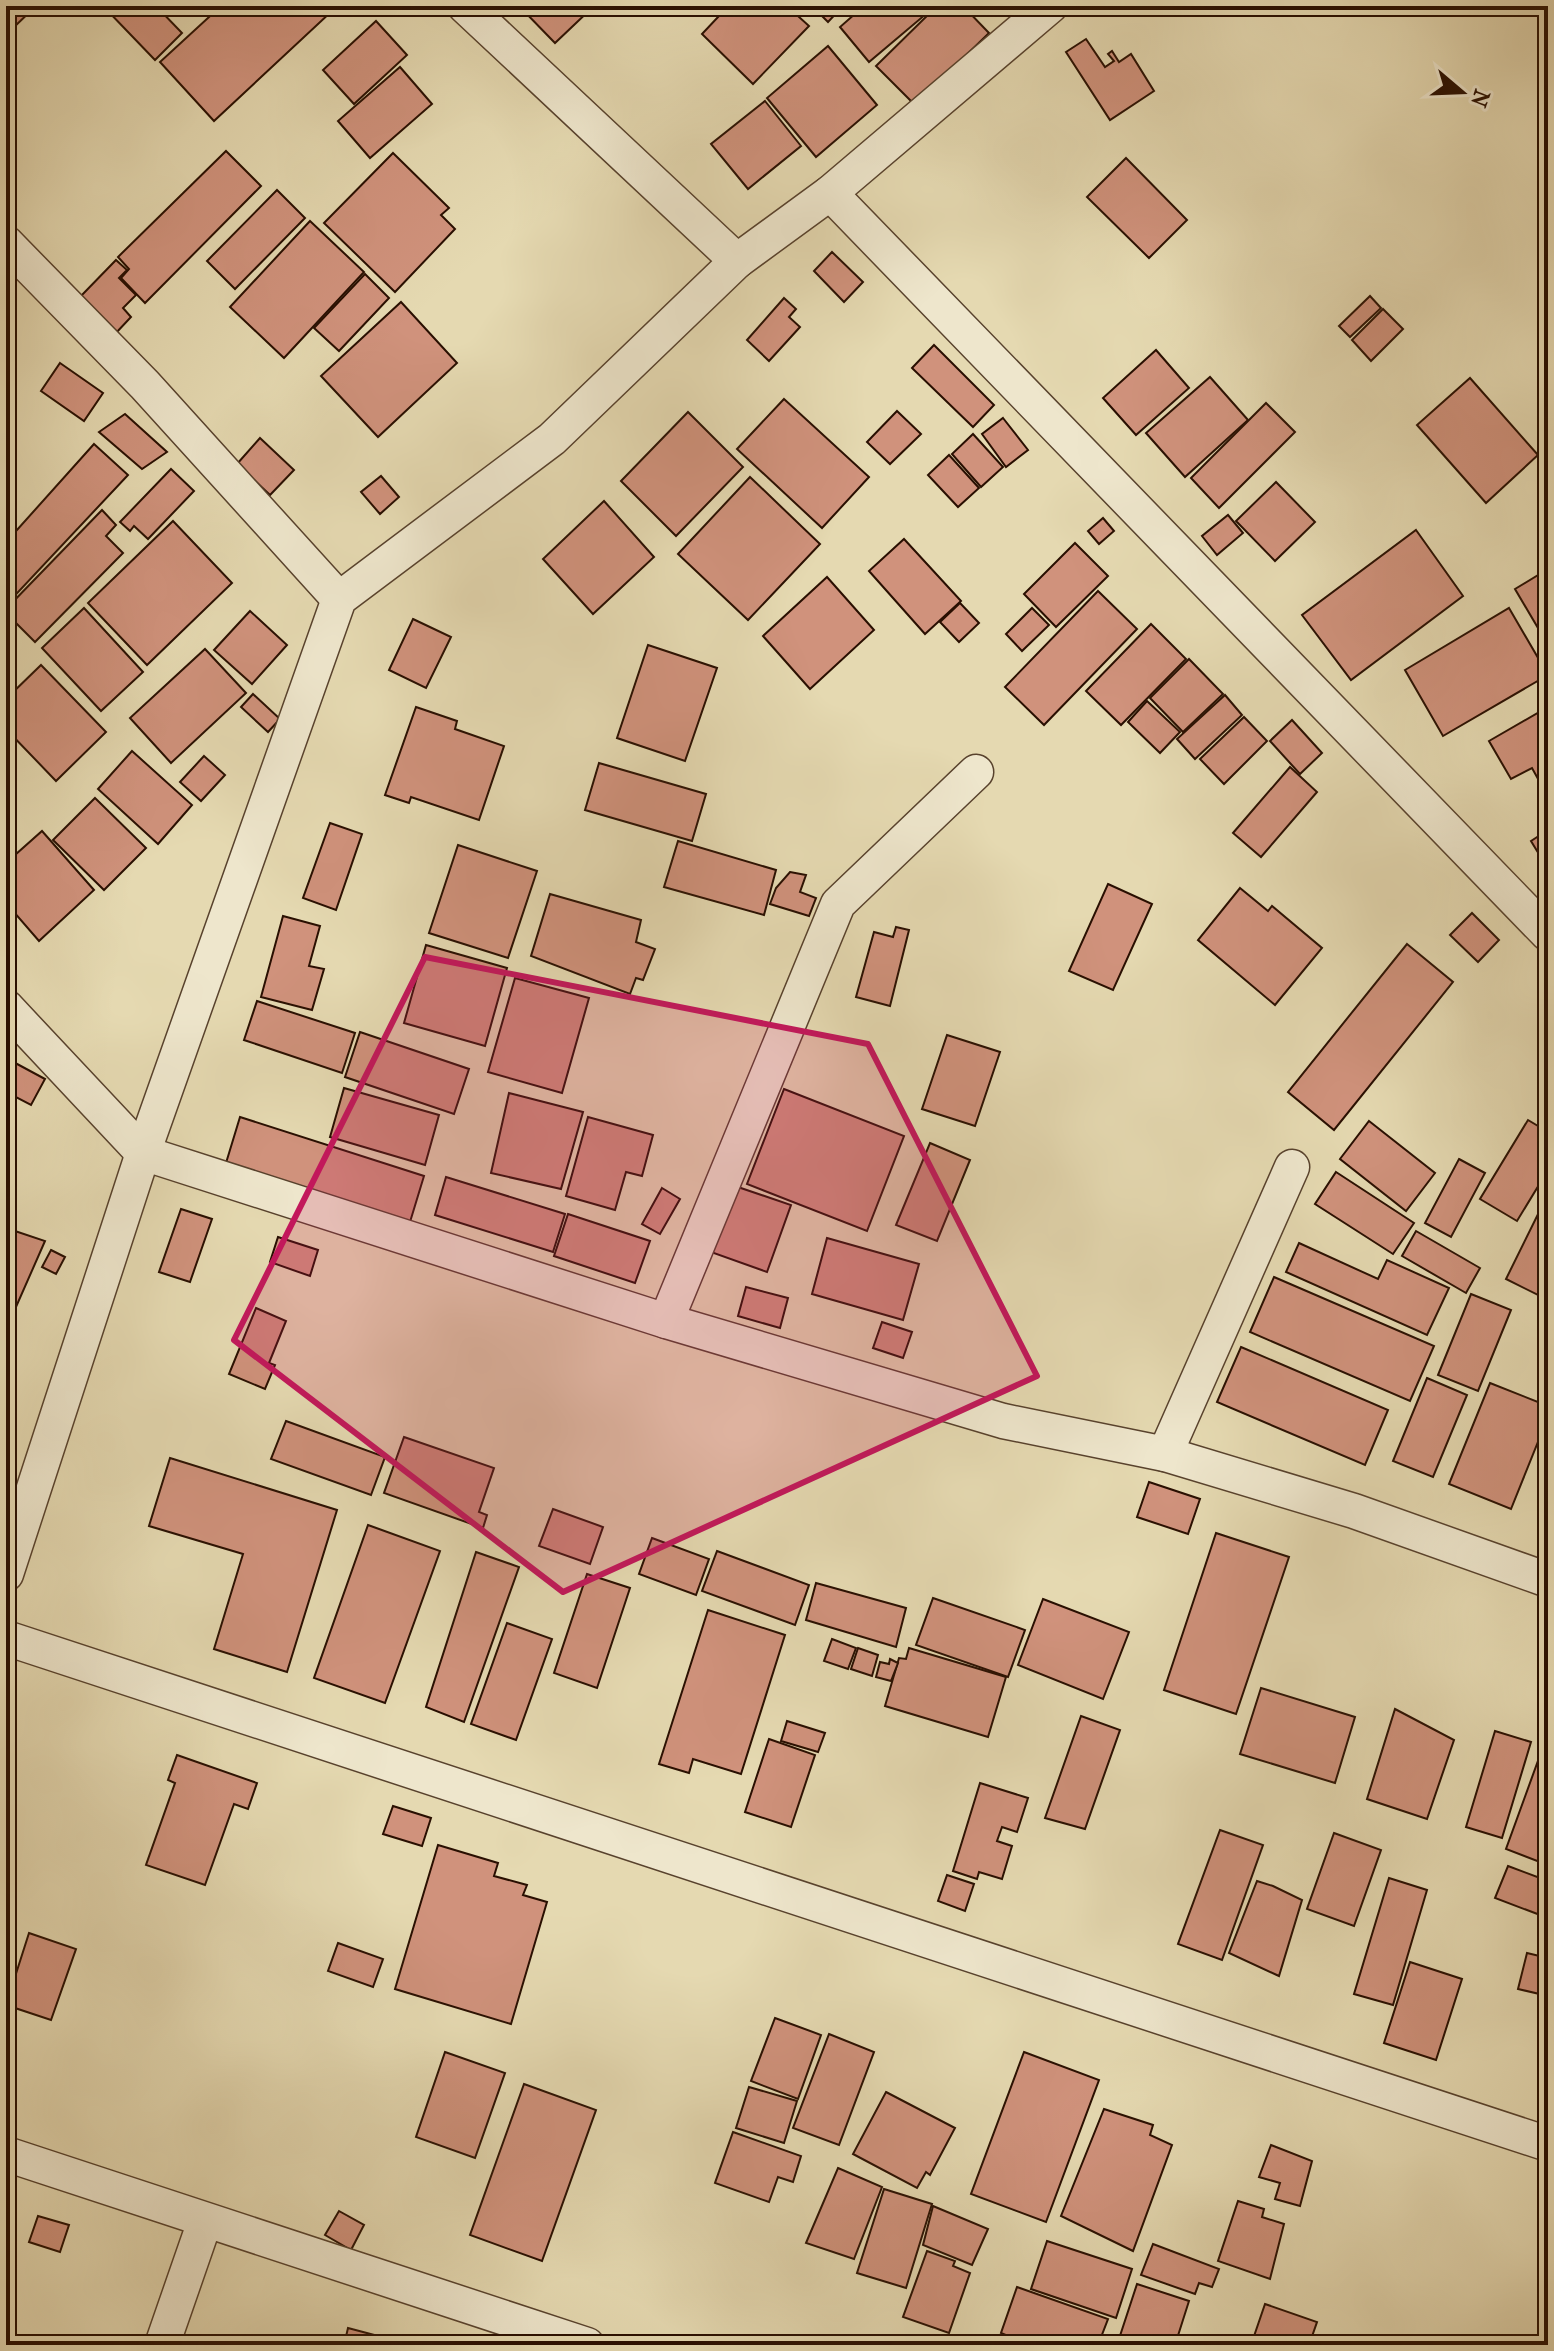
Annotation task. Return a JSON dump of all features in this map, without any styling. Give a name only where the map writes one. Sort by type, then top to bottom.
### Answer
[{"type":"street","points":[[465,6],[737,261]]},
{"type":"street","points":[[6,1574],[143,1153],[339,599],[552,439],[737,261],[830,193],[1050,6]]},
{"type":"street","points":[[830,193],[1548,934]]},
{"type":"street","points":[[6,243],[145,385],[339,599]]},
{"type":"street","points":[[666,1321],[838,904],[976,772]]},
{"type":"street","points":[[6,1007],[143,1153],[666,1321],[1003,1421],[1165,1454],[1354,1511],[1548,1580]]},
{"type":"street","points":[[1165,1454],[1292,1167]]},
{"type":"street","points":[[6,1638],[1548,2144]]},
{"type":"street","points":[[6,2154],[587,2345]]},
{"type":"street","points":[[162,2345],[205,2221]]},
{"type":"highlighted area","points":[[425,957],[868,1044],[1037,1376],[563,1592],[234,1340]]},
{"type":"building","points":[[6,6],[36,6],[13,28],[6,21]]},
{"type":"building","points":[[103,6],[156,6],[182,33],[155,60]]},
{"type":"building","points":[[221,6],[327,6],[332,11],[214,121],[160,62]]},
{"type":"building","points":[[519,6],[594,6],[555,43]]},
{"type":"building","points":[[709,6],[787,6],[809,26],[753,84],[702,34],[719,16]]},
{"type":"building","points":[[812,6],[843,6],[828,22]]},
{"type":"building","points":[[864,6],[919,6],[926,14],[869,62],[840,27]]},
{"type":"building","points":[[937,6],[963,6],[989,33],[915,105],[876,66]]},
{"type":"building","points":[[376,21],[407,55],[354,104],[323,70]]},
{"type":"building","points":[[1086,39],[1105,67],[1114,61],[1108,54],[1112,51],[1119,62],[1131,54],[1154,91],[1110,120],[1066,52]]},
{"type":"building","points":[[828,46],[877,105],[816,157],[767,98]]},
{"type":"building","points":[[400,67],[432,104],[370,158],[338,121]]},
{"type":"building","points":[[765,101],[801,146],[748,189],[711,144]]},
{"type":"building","points":[[226,151],[261,186],[145,303],[121,278],[129,269],[118,257]]},
{"type":"building","points":[[393,153],[449,208],[441,215],[455,229],[395,292],[324,223]]},
{"type":"building","points":[[1126,158],[1187,220],[1149,258],[1087,197]]},
{"type":"building","points":[[277,190],[305,218],[235,289],[207,261]]},
{"type":"building","points":[[310,221],[364,272],[284,358],[230,307]]},
{"type":"building","points":[[832,252],[863,282],[844,302],[814,271]]},
{"type":"building","points":[[116,260],[127,270],[119,278],[136,295],[123,308],[131,317],[115,334],[79,298]]},
{"type":"building","points":[[365,274],[389,298],[339,351],[314,328]]},
{"type":"building","points":[[1370,296],[1381,308],[1350,337],[1339,326]]},
{"type":"building","points":[[784,298],[796,309],[789,317],[800,327],[769,361],[747,340]]},
{"type":"building","points":[[401,302],[457,363],[378,437],[321,376]]},
{"type":"building","points":[[1383,309],[1403,329],[1371,361],[1352,340]]},
{"type":"building","points":[[934,345],[994,405],[973,427],[912,368]]},
{"type":"building","points":[[1156,350],[1189,388],[1136,435],[1103,398]]},
{"type":"building","points":[[60,363],[103,393],[84,421],[41,391]]},
{"type":"building","points":[[1210,377],[1248,420],[1185,477],[1146,433]]},
{"type":"building","points":[[1470,378],[1538,455],[1486,503],[1417,425]]},
{"type":"building","points":[[784,399],[869,477],[822,528],[737,449]]},
{"type":"building","points":[[1266,403],[1295,432],[1219,508],[1191,478]]},
{"type":"building","points":[[897,411],[921,434],[890,464],[867,442]]},
{"type":"building","points":[[688,412],[743,467],[676,536],[621,481]]},
{"type":"building","points":[[125,414],[167,452],[142,469],[99,432]]},
{"type":"building","points":[[1003,418],[1028,450],[1006,467],[982,434]]},
{"type":"building","points":[[973,434],[1003,467],[981,487],[952,454]]},
{"type":"building","points":[[260,438],[294,470],[270,495],[237,464]]},
{"type":"building","points":[[94,444],[128,475],[6,605],[6,538],[8,540]]},
{"type":"building","points":[[949,455],[979,488],[958,507],[928,475]]},
{"type":"building","points":[[171,469],[194,491],[148,539],[134,526],[130,531],[120,522]]},
{"type":"building","points":[[381,476],[399,497],[380,514],[361,492]]},
{"type":"building","points":[[750,477],[820,544],[748,620],[678,554]]},
{"type":"building","points":[[1276,482],[1315,522],[1275,561],[1236,521]]},
{"type":"building","points":[[604,501],[654,557],[593,614],[543,559]]},
{"type":"building","points":[[102,510],[116,525],[106,536],[123,553],[35,642],[6,613],[6,609]]},
{"type":"building","points":[[1228,515],[1243,533],[1217,555],[1202,536]]},
{"type":"building","points":[[1103,518],[1114,531],[1099,544],[1088,531]]},
{"type":"building","points":[[173,521],[232,583],[147,665],[88,603]]},
{"type":"building","points":[[1416,530],[1463,596],[1351,680],[1302,615]]},
{"type":"building","points":[[904,539],[961,601],[925,634],[869,571]]},
{"type":"building","points":[[1075,543],[1108,576],[1056,627],[1024,594]]},
{"type":"building","points":[[1548,569],[1548,645],[1515,589]]},
{"type":"building","points":[[827,577],[874,630],[810,689],[763,636]]},
{"type":"building","points":[[1098,591],[1137,629],[1044,725],[1005,687]]},
{"type":"building","points":[[960,603],[979,623],[959,642],[940,622]]},
{"type":"building","points":[[84,608],[143,672],[101,711],[42,648]]},
{"type":"building","points":[[1032,608],[1049,625],[1022,651],[1006,634]]},
{"type":"building","points":[[1509,608],[1548,675],[1443,736],[1405,670]]},
{"type":"building","points":[[250,611],[287,645],[252,684],[214,650]]},
{"type":"building","points":[[413,619],[451,637],[426,688],[389,670]]},
{"type":"building","points":[[1151,624],[1186,659],[1121,725],[1086,691]]},
{"type":"building","points":[[648,645],[717,668],[685,761],[617,738]]},
{"type":"building","points":[[205,649],[246,693],[171,763],[130,718]]},
{"type":"building","points":[[1189,659],[1223,694],[1183,732],[1150,698]]},
{"type":"building","points":[[41,665],[106,732],[56,781],[6,729],[6,699]]},
{"type":"building","points":[[253,694],[280,719],[268,732],[241,707]]},
{"type":"building","points":[[1225,695],[1242,715],[1195,759],[1177,739]]},
{"type":"building","points":[[1147,701],[1180,732],[1160,753],[1128,722]]},
{"type":"building","points":[[416,707],[457,721],[455,729],[504,746],[479,820],[411,797],[409,803],[385,795]]},
{"type":"building","points":[[1548,707],[1548,782],[1542,786],[1532,768],[1511,779],[1489,741]]},
{"type":"building","points":[[1244,717],[1267,741],[1224,784],[1200,759]]},
{"type":"building","points":[[1292,720],[1322,753],[1300,774],[1270,741]]},
{"type":"building","points":[[132,751],[192,805],[158,844],[98,789]]},
{"type":"building","points":[[204,756],[225,775],[201,801],[180,782]]},
{"type":"building","points":[[599,763],[706,794],[692,841],[585,810]]},
{"type":"building","points":[[1290,767],[1317,792],[1261,857],[1233,833]]},
{"type":"building","points":[[95,798],[146,848],[104,890],[53,840]]},
{"type":"building","points":[[330,823],[362,834],[336,910],[303,898]]},
{"type":"building","points":[[1548,830],[1548,869],[1531,841]]},
{"type":"building","points":[[42,831],[94,890],[39,941],[6,903],[6,863]]},
{"type":"building","points":[[678,841],[776,870],[764,915],[664,887]]},
{"type":"building","points":[[458,845],[537,871],[508,958],[429,933]]},
{"type":"building","points":[[790,872],[806,875],[800,892],[816,898],[809,916],[770,904],[776,888]]},
{"type":"building","points":[[1108,884],[1152,904],[1113,990],[1069,971]]},
{"type":"building","points":[[1240,888],[1268,911],[1272,906],[1322,948],[1275,1005],[1198,940]]},
{"type":"building","points":[[550,894],[641,920],[636,942],[655,949],[643,980],[636,978],[630,994],[531,956]]},
{"type":"building","points":[[1472,913],[1499,940],[1478,962],[1450,935]]},
{"type":"building","points":[[283,916],[320,926],[309,966],[324,969],[312,1010],[261,997]]},
{"type":"building","points":[[896,927],[909,930],[890,1006],[856,997],[874,932],[893,937]]},
{"type":"building","points":[[1407,944],[1453,982],[1334,1130],[1288,1092]]},
{"type":"building","points":[[426,945],[507,968],[485,1046],[404,1023]]},
{"type":"building","points":[[515,978],[589,998],[562,1093],[488,1072]]},
{"type":"building","points":[[257,1001],[355,1033],[342,1073],[244,1040]]},
{"type":"building","points":[[360,1032],[469,1069],[454,1114],[345,1077]]},
{"type":"building","points":[[947,1035],[1000,1052],[975,1126],[922,1109]]},
{"type":"building","points":[[6,1058],[45,1079],[31,1105],[6,1092]]},
{"type":"building","points":[[344,1088],[439,1115],[425,1165],[330,1137]]},
{"type":"building","points":[[784,1089],[904,1136],[867,1231],[747,1184]]},
{"type":"building","points":[[509,1093],[583,1112],[561,1189],[491,1173]]},
{"type":"building","points":[[240,1117],[424,1176],[410,1222],[226,1163]]},
{"type":"building","points":[[588,1117],[653,1135],[642,1176],[626,1172],[615,1210],[566,1196]]},
{"type":"building","points":[[1528,1120],[1548,1132],[1548,1170],[1517,1221],[1480,1199]]},
{"type":"building","points":[[1369,1121],[1435,1173],[1406,1211],[1340,1159]]},
{"type":"building","points":[[930,1143],[970,1160],[937,1241],[896,1225]]},
{"type":"building","points":[[1459,1159],[1485,1173],[1451,1237],[1425,1223]]},
{"type":"building","points":[[1336,1172],[1414,1223],[1393,1254],[1315,1204]]},
{"type":"building","points":[[446,1177],[565,1214],[553,1252],[435,1215]]},
{"type":"building","points":[[732,1185],[791,1205],[767,1272],[708,1251]]},
{"type":"building","points":[[662,1188],[680,1199],[660,1234],[642,1224]]},
{"type":"building","points":[[1548,1194],[1548,1300],[1506,1279]]},
{"type":"building","points":[[181,1209],[212,1219],[190,1282],[159,1272]]},
{"type":"building","points":[[568,1214],[650,1241],[635,1283],[554,1256]]},
{"type":"building","points":[[6,1228],[45,1241],[16,1307],[6,1303]]},
{"type":"building","points":[[1416,1231],[1480,1268],[1466,1293],[1402,1256]]},
{"type":"building","points":[[278,1237],[318,1250],[310,1276],[270,1262]]},
{"type":"building","points":[[827,1238],[919,1264],[903,1320],[812,1294]]},
{"type":"building","points":[[1299,1243],[1378,1279],[1387,1260],[1449,1288],[1427,1335],[1286,1272]]},
{"type":"building","points":[[51,1250],[65,1257],[56,1274],[42,1267]]},
{"type":"building","points":[[1274,1277],[1434,1346],[1410,1401],[1250,1332]]},
{"type":"building","points":[[746,1287],[788,1298],[780,1328],[738,1316]]},
{"type":"building","points":[[1471,1294],[1511,1310],[1478,1391],[1438,1375]]},
{"type":"building","points":[[256,1308],[286,1321],[269,1363],[275,1365],[265,1389],[229,1374]]},
{"type":"building","points":[[882,1322],[912,1332],[903,1358],[873,1348]]},
{"type":"building","points":[[1241,1347],[1388,1410],[1365,1465],[1217,1402]]},
{"type":"building","points":[[1427,1378],[1467,1395],[1433,1477],[1393,1461]]},
{"type":"building","points":[[1490,1383],[1548,1406],[1548,1417],[1511,1509],[1449,1484]]},
{"type":"building","points":[[286,1421],[385,1457],[371,1495],[271,1459]]},
{"type":"building","points":[[404,1437],[494,1468],[479,1512],[487,1515],[483,1528],[384,1493]]},
{"type":"building","points":[[170,1458],[337,1510],[287,1672],[214,1649],[243,1554],[149,1526]]},
{"type":"building","points":[[1149,1482],[1200,1499],[1188,1534],[1137,1517]]},
{"type":"building","points":[[553,1509],[603,1527],[590,1564],[539,1546]]},
{"type":"building","points":[[368,1525],[440,1551],[385,1703],[314,1678]]},
{"type":"building","points":[[1216,1533],[1289,1557],[1236,1714],[1164,1690]]},
{"type":"building","points":[[652,1538],[709,1559],[696,1595],[639,1574]]},
{"type":"building","points":[[717,1551],[809,1585],[795,1625],[702,1591]]},
{"type":"building","points":[[476,1552],[519,1567],[464,1722],[426,1707]]},
{"type":"building","points":[[587,1574],[630,1588],[597,1688],[554,1673]]},
{"type":"building","points":[[816,1583],[906,1608],[896,1647],[806,1620]]},
{"type":"building","points":[[933,1598],[1025,1630],[1008,1677],[916,1645]]},
{"type":"building","points":[[1043,1599],[1129,1632],[1103,1699],[1018,1665]]},
{"type":"building","points":[[708,1610],[785,1635],[741,1774],[693,1759],[689,1773],[659,1764]]},
{"type":"building","points":[[507,1623],[552,1639],[516,1740],[471,1724]]},
{"type":"building","points":[[832,1639],[856,1648],[848,1669],[824,1661]]},
{"type":"building","points":[[858,1648],[878,1655],[872,1676],[851,1669]]},
{"type":"building","points":[[909,1648],[1006,1677],[988,1737],[885,1706],[899,1658],[906,1659]]},
{"type":"building","points":[[890,1659],[898,1663],[891,1681],[876,1677],[880,1662],[889,1664]]},
{"type":"building","points":[[1261,1688],[1355,1717],[1335,1783],[1240,1754]]},
{"type":"building","points":[[1395,1709],[1454,1740],[1427,1819],[1367,1799]]},
{"type":"building","points":[[1081,1716],[1120,1730],[1085,1829],[1045,1818]]},
{"type":"building","points":[[787,1721],[825,1733],[818,1752],[781,1741]]},
{"type":"building","points":[[1495,1731],[1531,1742],[1502,1838],[1466,1827]]},
{"type":"building","points":[[769,1739],[815,1755],[791,1827],[745,1812]]},
{"type":"building","points":[[1543,1747],[1548,1749],[1548,1856],[1545,1864],[1506,1849]]},
{"type":"building","points":[[177,1755],[257,1783],[248,1809],[234,1804],[205,1885],[146,1865],[175,1783],[168,1780]]},
{"type":"building","points":[[980,1783],[1028,1798],[1017,1832],[1002,1827],[997,1841],[1012,1846],[1002,1879],[979,1872],[977,1879],[953,1871]]},
{"type":"building","points":[[393,1806],[431,1818],[422,1846],[383,1834]]},
{"type":"building","points":[[1220,1830],[1263,1845],[1222,1960],[1178,1944]]},
{"type":"building","points":[[1334,1833],[1381,1850],[1354,1926],[1307,1909]]},
{"type":"building","points":[[438,1845],[498,1863],[494,1876],[527,1885],[523,1895],[547,1902],[511,2024],[395,1989]]},
{"type":"building","points":[[1508,1866],[1548,1881],[1548,1918],[1495,1898]]},
{"type":"building","points":[[947,1875],[974,1884],[965,1911],[938,1901]]},
{"type":"building","points":[[1389,1878],[1427,1890],[1393,2005],[1354,1994]]},
{"type":"building","points":[[1257,1881],[1302,1900],[1279,1976],[1229,1953]]},
{"type":"building","points":[[29,1933],[76,1949],[51,2020],[6,2005]]},
{"type":"building","points":[[338,1943],[383,1959],[373,1987],[328,1971]]},
{"type":"building","points":[[1527,1953],[1548,1958],[1548,1996],[1518,1989]]},
{"type":"building","points":[[1410,1962],[1462,1979],[1436,2060],[1384,2043]]},
{"type":"building","points":[[775,2018],[821,2035],[798,2099],[751,2081]]},
{"type":"building","points":[[829,2034],[874,2052],[839,2145],[793,2128]]},
{"type":"building","points":[[445,2052],[505,2073],[475,2158],[416,2137]]},
{"type":"building","points":[[1024,2052],[1099,2080],[1046,2222],[971,2194]]},
{"type":"building","points":[[524,2084],[596,2110],[542,2261],[470,2235]]},
{"type":"building","points":[[749,2087],[797,2101],[784,2143],[736,2128]]},
{"type":"building","points":[[886,2092],[955,2128],[930,2175],[926,2172],[917,2188],[853,2154]]},
{"type":"building","points":[[1104,2109],[1153,2125],[1150,2135],[1172,2145],[1133,2251],[1061,2216]]},
{"type":"building","points":[[733,2132],[801,2156],[793,2182],[778,2177],[769,2202],[715,2183]]},
{"type":"building","points":[[1271,2145],[1312,2161],[1300,2206],[1275,2199],[1280,2183],[1259,2177]]},
{"type":"building","points":[[838,2168],[882,2187],[854,2259],[806,2243]]},
{"type":"building","points":[[884,2189],[932,2204],[906,2288],[857,2273]]},
{"type":"building","points":[[1238,2201],[1264,2209],[1262,2217],[1284,2224],[1270,2279],[1218,2261]]},
{"type":"building","points":[[933,2206],[988,2229],[972,2265],[923,2245]]},
{"type":"building","points":[[339,2211],[364,2225],[351,2250],[325,2235]]},
{"type":"building","points":[[38,2216],[69,2225],[60,2252],[29,2242]]},
{"type":"building","points":[[1047,2241],[1132,2269],[1116,2318],[1031,2289]]},
{"type":"building","points":[[1153,2244],[1219,2269],[1212,2287],[1199,2283],[1195,2294],[1141,2275]]},
{"type":"building","points":[[927,2251],[955,2261],[953,2266],[970,2273],[949,2333],[903,2317]]},
{"type":"building","points":[[1137,2284],[1189,2301],[1175,2345],[1117,2345]]},
{"type":"building","points":[[1017,2287],[1108,2319],[1098,2345],[1003,2345],[1006,2335],[1001,2333]]},
{"type":"building","points":[[1265,2304],[1317,2322],[1309,2345],[1251,2345]]},
{"type":"building","points":[[348,2328],[412,2345],[344,2345]]},
{"type":"building","points":[[771,2336],[801,2345],[769,2345]]},
{"type":"building","points":[[922,2337],[947,2345],[919,2345]]}]
